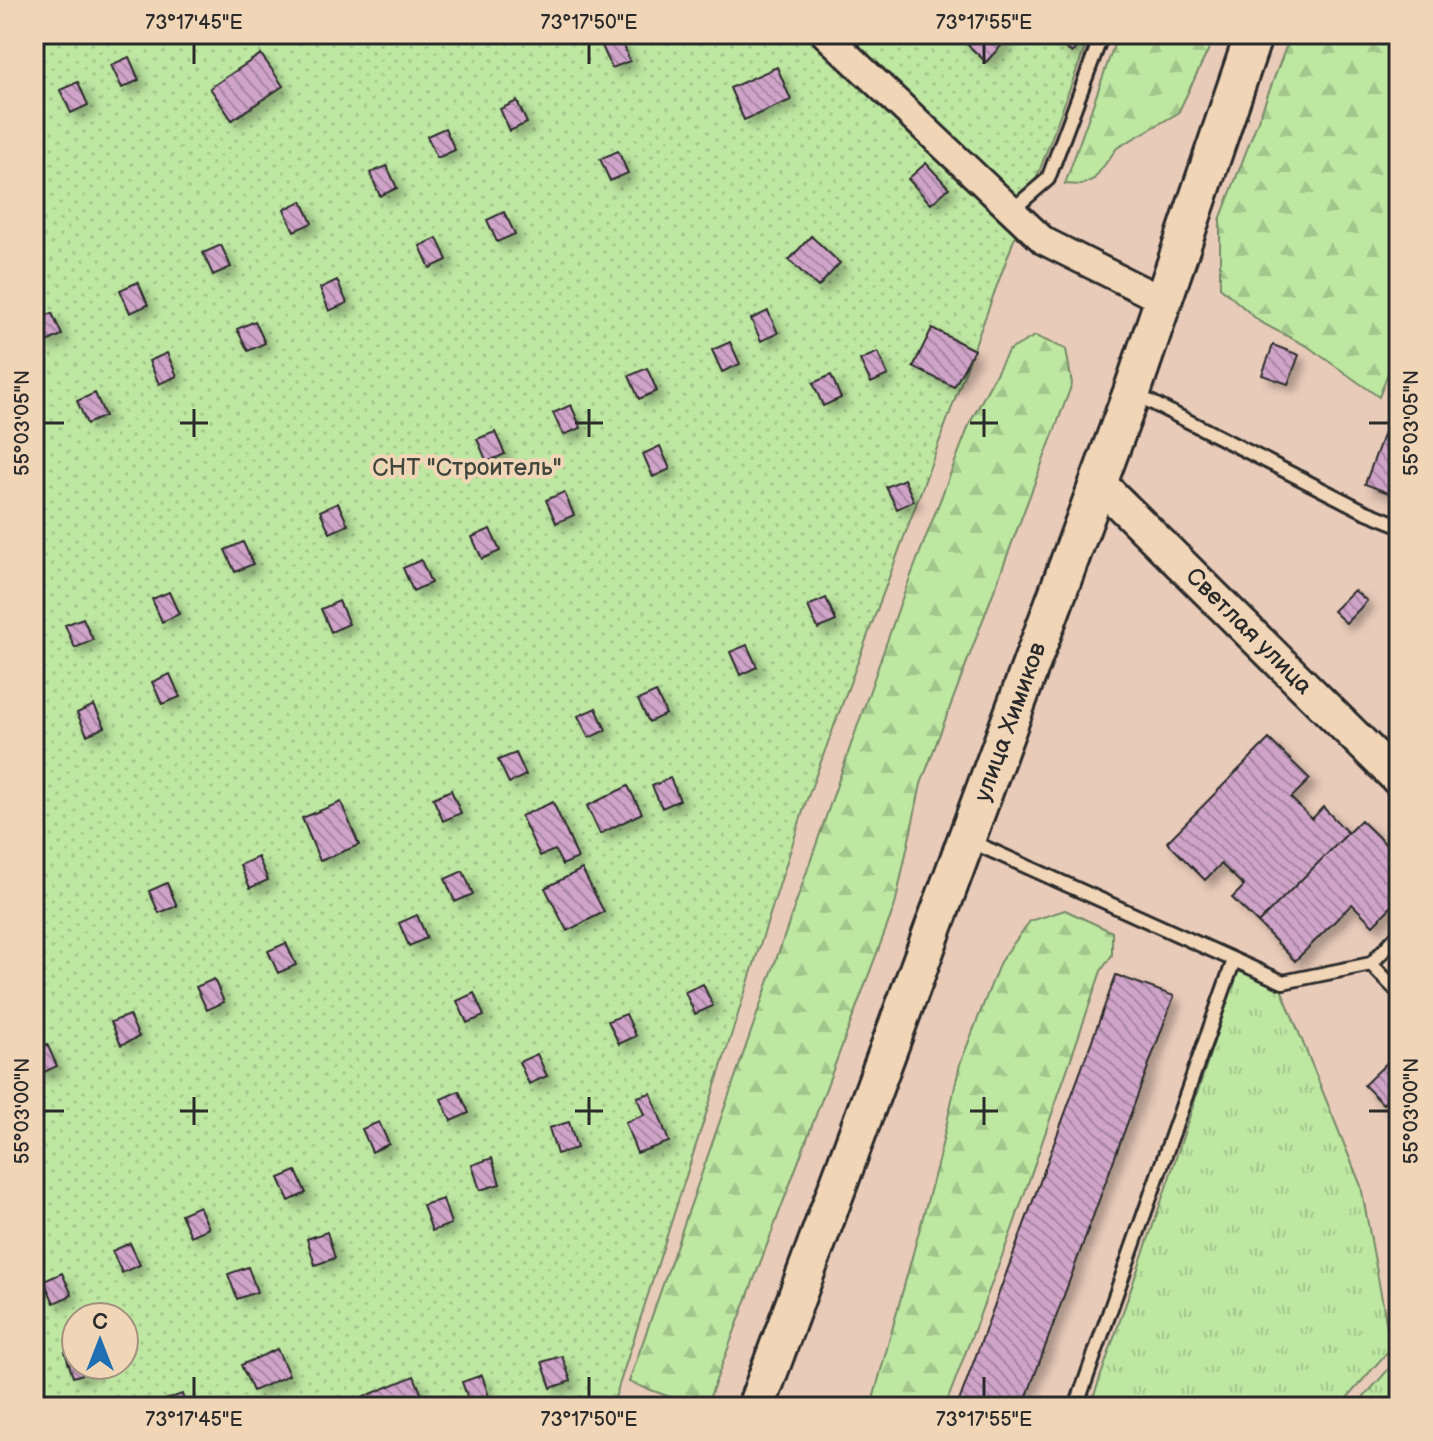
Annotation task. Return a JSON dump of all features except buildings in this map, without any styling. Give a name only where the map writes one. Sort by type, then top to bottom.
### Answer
[{"type":"main road","name":"улица Химиков","points":[[756,1407],[1099,483],[1254,34]]},
{"type":"street","points":[[825,34],[1044,241],[1164,301]]},
{"type":"street","name":"Светлая улица","points":[[1099,483],[1399,780]]},
{"type":"lane","points":[[1011,211],[1048,179],[1102,34]]},
{"type":"lane","points":[[1132,392],[1364,511],[1399,525]]},
{"type":"lane","points":[[967,840],[1283,982],[1371,964],[1399,934]]},
{"type":"lane","points":[[1076,1407],[1234,960]]},
{"type":"lane","points":[[1371,964],[1399,993]]},
{"type":"green space","name":"СНТ \"Строитель\"","points":[[34,34],[1090,34],[806,802],[612,1407],[34,1407]]},
{"type":"green space","points":[[1118,34],[1216,34],[1178,113],[1117,148],[1094,179],[1081,185],[1065,184]]},
{"type":"green space","points":[[1291,34],[1399,34],[1399,344],[1379,397],[1307,346],[1260,322],[1220,287],[1220,220]]},
{"type":"green space","points":[[1035,336],[1066,349],[1072,384],[921,784],[895,905],[706,1407],[697,1407],[629,1382],[900,604],[970,423],[1008,351]]},
{"type":"green space","points":[[1065,910],[1112,932],[1112,955],[1101,971],[1013,1227],[945,1407],[871,1407],[939,1158],[960,1064],[1000,962],[1030,921]]},
{"type":"green space","points":[[1238,969],[1280,986],[1361,1186],[1391,1348],[1339,1407],[1090,1407],[1168,1182]]},
{"type":"green space","points":[[1394,1363],[1399,1407],[1355,1407]]}]
